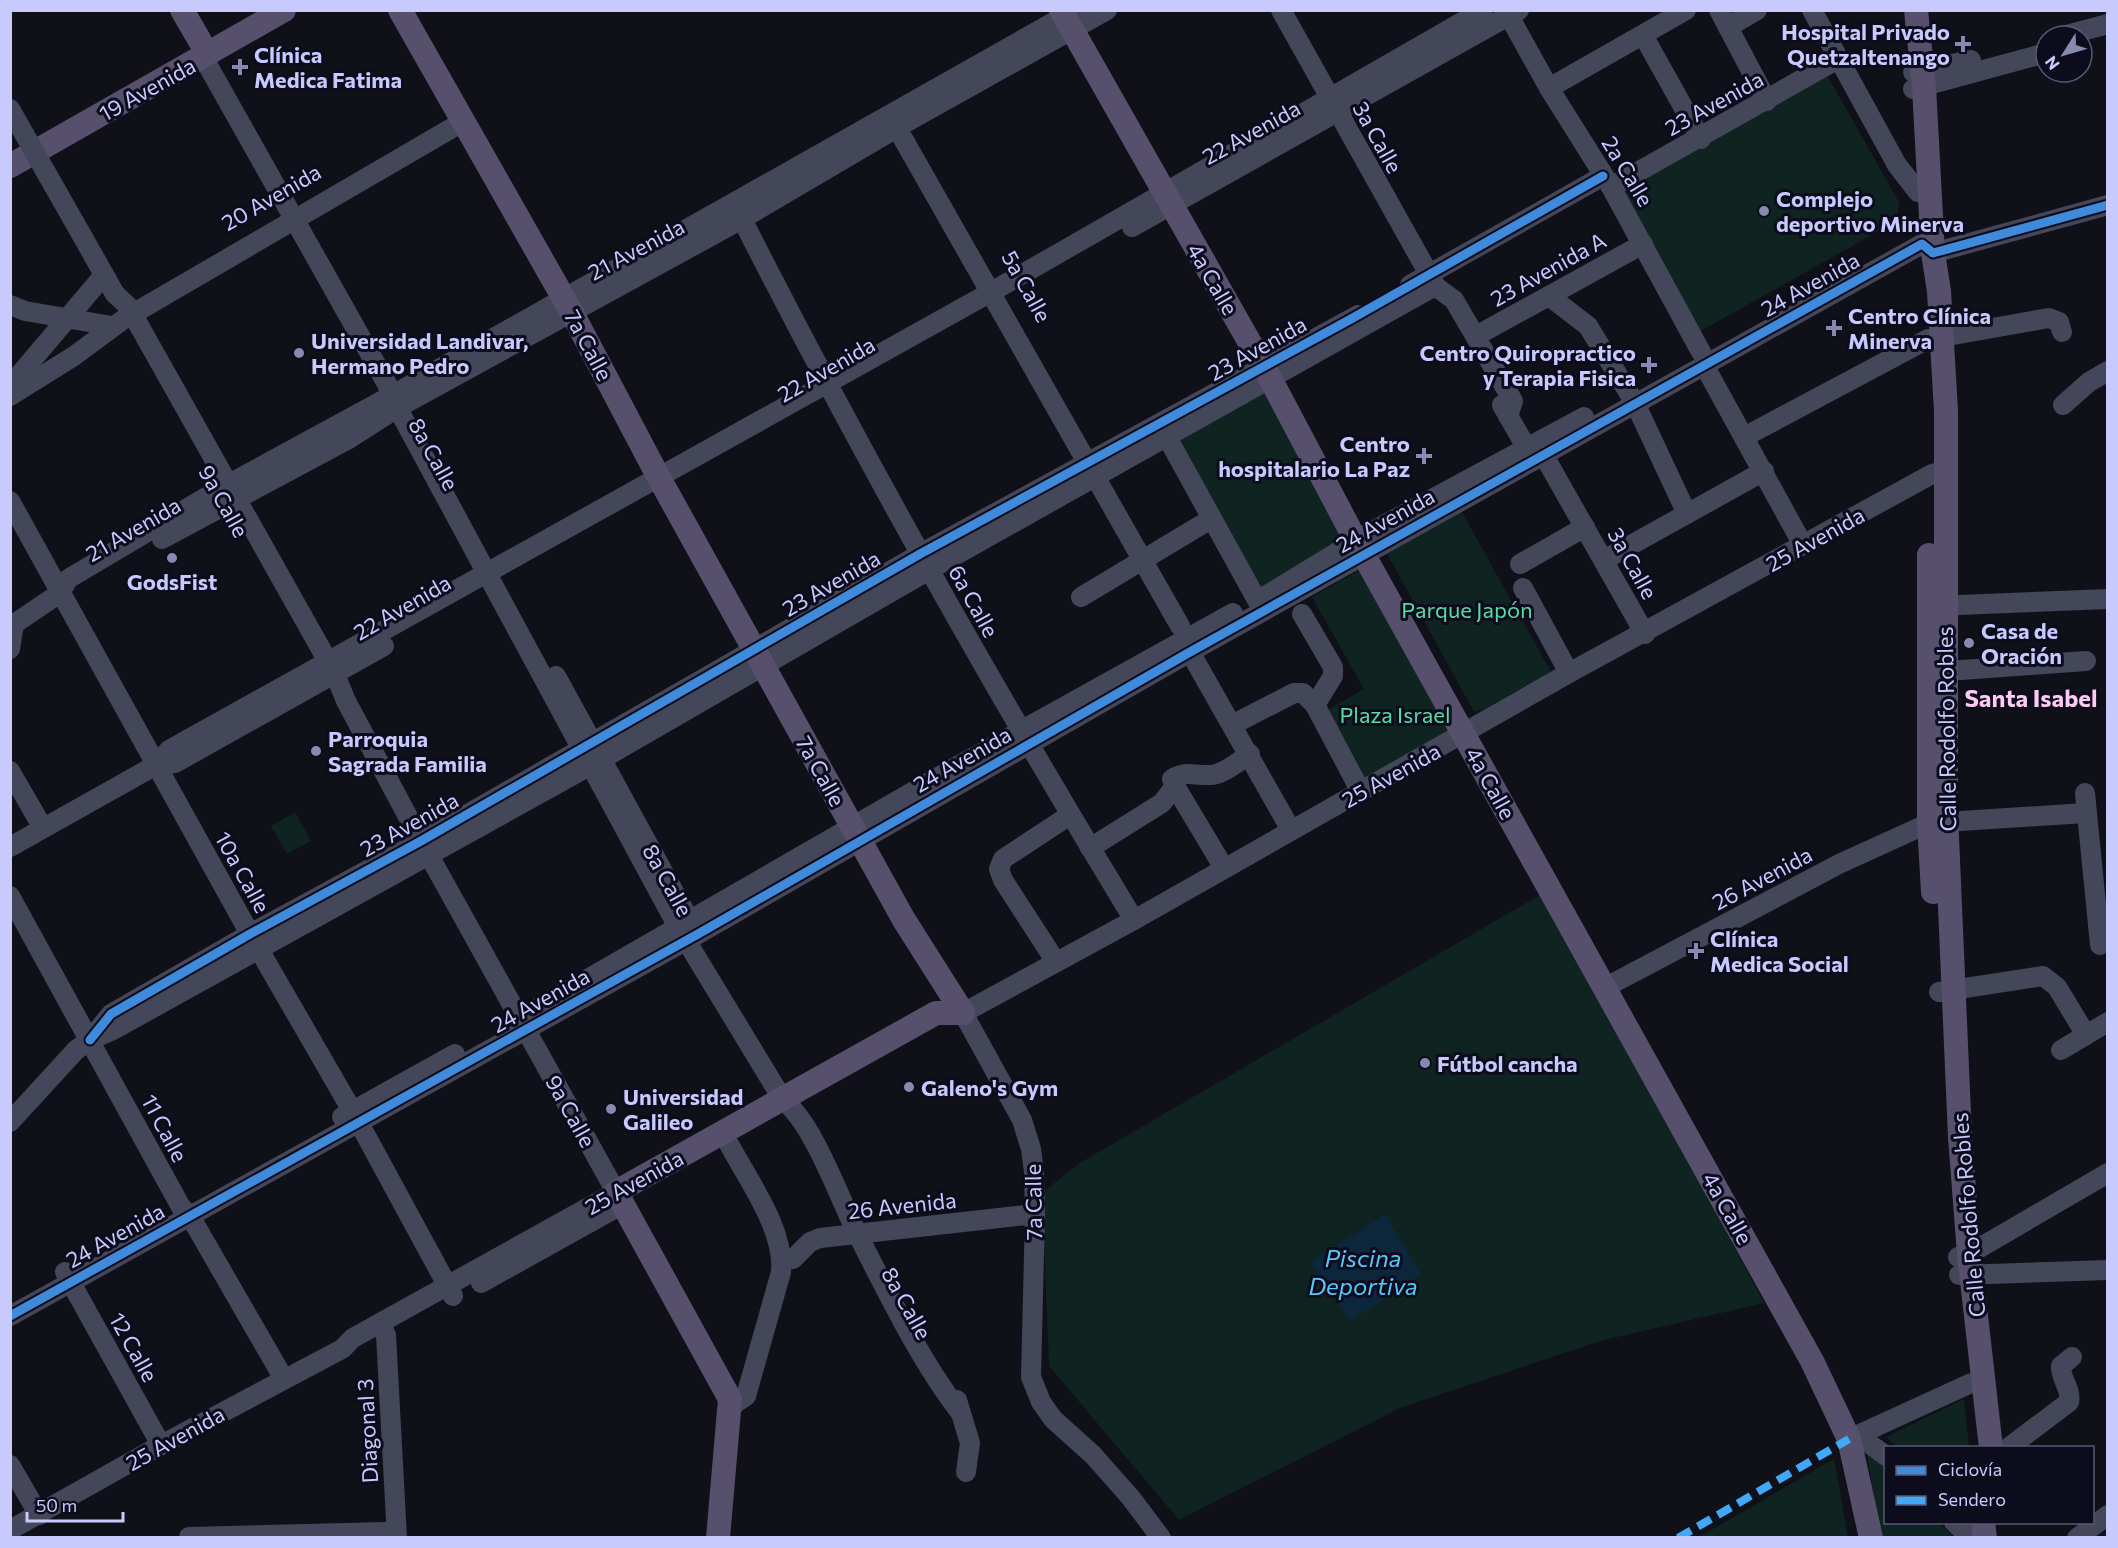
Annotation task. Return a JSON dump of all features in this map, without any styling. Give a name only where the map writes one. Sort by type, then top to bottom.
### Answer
[{"type":"main road","name":"8a Calle","points":[[182,10],[202,49]]},
{"type":"main road","name":"19 Avenida","points":[[10,166],[202,49],[254,10]]},
{"type":"main road","name":"19 Avenida","points":[[10,149],[202,49],[284,10]]},
{"type":"main road","name":"7a Calle","points":[[400,10],[567,304],[661,482],[904,920],[963,1013]]},
{"type":"main road","name":"Calle Rodolfo Robles","points":[[1907,10],[1918,80],[1918,192],[1927,240]]},
{"type":"main road","name":"Calle Rodolfo Robles","points":[[1916,10],[1927,240],[1935,338],[1939,472],[1936,606],[1938,823],[1946,991],[1964,1265],[1977,1382],[1991,1446]]},
{"type":"main road","name":"4a Calle","points":[[1072,17],[1272,371],[1468,733],[1799,1320],[1854,1438],[1877,1538]]},
{"type":"main road","name":"25 Avenida","points":[[620,1198],[729,1144],[792,1102],[936,1013],[963,1013]]},
{"type":"main road","name":"25 Avenida","points":[[620,1198],[792,1102]]},
{"type":"main road","name":"9a Calle","points":[[620,1198],[722,1381],[730,1407],[718,1538]]},
{"type":"main road","name":"Calle Rodolfo Robles","points":[[1976,1446],[1977,1382]]},
{"type":"main road","name":"4a Calle","points":[[1854,1438],[1871,1538]]},
{"type":"street","name":"21 Avenida","points":[[741,210],[1072,17],[1107,10]]},
{"type":"street","name":"3a Calle","points":[[1281,10],[1508,416],[1585,527],[1645,634]]},
{"type":"street","name":"22 Avenida","points":[[1333,105],[1483,10]]},
{"type":"street","points":[[1549,88],[1686,10]]},
{"type":"street","points":[[1757,10],[1723,19],[1767,102]]},
{"type":"street","points":[[1812,10],[1897,165],[1918,192]]},
{"type":"street","name":"22 Avenida","points":[[10,847],[156,765],[175,763],[327,670],[494,575],[1333,105],[1514,13]]},
{"type":"street","name":"2a Calle","points":[[1514,13],[1549,88],[1643,244],[1803,545]]},
{"type":"street","name":"21 Avenida","points":[[12,624],[60,593],[75,591],[159,541],[227,495],[396,397],[902,125],[1072,17]]},
{"type":"street","points":[[1643,35],[1701,138]]},
{"type":"street","points":[[1918,80],[2034,44]]},
{"type":"street","name":"8a Calle","points":[[202,49],[688,930],[792,1102],[917,1332],[942,1389],[960,1412],[970,1443],[966,1472]]},
{"type":"street","points":[[1918,80],[2034,56]]},
{"type":"street","name":"23 Avenida","points":[[10,1122],[76,1050],[90,1040],[111,1014],[254,941],[425,848],[595,763],[759,658],[925,562],[1272,371],[1607,181],[1701,138],[1838,59]]},
{"type":"street","name":"9a Calle","points":[[10,110],[93,255],[122,312],[346,701],[620,1198]]},
{"type":"street","name":"20 Avenida","points":[[10,396],[74,356],[122,312],[293,217],[462,118]]},
{"type":"street","name":"5a Calle","points":[[902,125],[1095,468],[1180,626]]},
{"type":"street","name":"24 Avenida","points":[[10,1316],[68,1277],[523,1024],[1365,545],[1703,358],[1927,240],[2108,205]]},
{"type":"street","name":"6a Calle","points":[[741,210],[828,388],[1023,738],[1134,920]]},
{"type":"street","name":"23 Avenida A","points":[[1476,336],[1643,244]]},
{"type":"street","points":[[10,386],[104,275]]},
{"type":"street","name":"3a Calle","points":[[1432,280],[1454,300],[1513,401],[1508,416]]},
{"type":"street","points":[[1549,296],[1588,326],[1632,398],[1688,514]]},
{"type":"street","points":[[10,305],[25,311],[70,317],[122,312]]},
{"type":"street","points":[[1744,437],[1935,338],[2049,318],[2059,322],[2062,332]]},
{"type":"street","name":"23 Avenida","points":[[1095,468],[1167,437],[1272,371]]},
{"type":"street","points":[[2063,405],[2089,382],[2108,371]]},
{"type":"street","points":[[1167,437],[1260,606]]},
{"type":"street","points":[[1604,560],[1764,471]]},
{"type":"street","name":"25 Avenida","points":[[963,1013],[1468,733],[1569,673],[1645,634],[1939,472]]},
{"type":"street","name":"10a Calle","points":[[10,501],[254,941],[356,1116],[450,1292]]},
{"type":"street","points":[[1081,597],[1211,519]]},
{"type":"street","points":[[1520,564],[1585,527]]},
{"type":"street","points":[[1523,588],[1569,673]]},
{"type":"street","points":[[1936,606],[2108,598]]},
{"type":"street","name":"24 Avenida","points":[[1023,738],[1190,652],[1260,606]]},
{"type":"street","points":[[1302,614],[1334,667],[1333,676],[1315,705]]},
{"type":"street","points":[[10,649],[12,624]]},
{"type":"street","points":[[1190,652],[1250,754],[1291,830]]},
{"type":"street","name":"23 Avenida","points":[[425,848],[585,745],[759,658]]},
{"type":"street","points":[[1936,672],[2086,661]]},
{"type":"street","points":[[1232,724],[1294,693],[1303,693],[1315,705],[1361,792]]},
{"type":"street","points":[[1224,868],[1172,779],[1190,772],[1212,775],[1250,754]]},
{"type":"street","points":[[10,771],[43,828]]},
{"type":"street","points":[[1090,848],[1162,803],[1175,786]]},
{"type":"street","points":[[2085,793],[2085,813],[2100,945]]},
{"type":"street","points":[[1938,823],[2085,813]]},
{"type":"street","points":[[1056,962],[1003,880],[999,869],[1003,859],[1070,815]]},
{"type":"street","name":"26 Avenida","points":[[1609,985],[1839,864],[1938,823]]},
{"type":"street","name":"11 Calle","points":[[10,896],[185,1212],[284,1379]]},
{"type":"street","points":[[1946,991],[2043,976],[2057,987],[2086,1035]]},
{"type":"street","name":"7a Calle","points":[[963,1013],[1022,1119],[1034,1172],[1031,1377],[1041,1402],[1053,1419],[1093,1455],[1131,1498],[1161,1538]]},
{"type":"street","points":[[2061,1050],[2108,1022]]},
{"type":"street","points":[[729,1144],[773,1227],[781,1265],[746,1396],[730,1407]]},
{"type":"street","points":[[1964,1265],[2108,1173]]},
{"type":"street","name":"25 Avenida","points":[[10,1530],[161,1445],[342,1349],[353,1338],[378,1332],[620,1198]]},
{"type":"street","name":"26 Avenida","points":[[781,1265],[793,1259],[814,1240],[1035,1214]]},
{"type":"street","points":[[1964,1265],[2108,1270]]},
{"type":"street","name":"24 Avenida","points":[[10,1303],[68,1277]]},
{"type":"street","name":"12 Calle","points":[[68,1277],[161,1445]]},
{"type":"street","name":"Diagonal 3","points":[[378,1332],[390,1536]]},
{"type":"street","points":[[2011,1446],[2070,1402],[2071,1395],[2060,1371],[2061,1366],[2072,1357]]},
{"type":"street","points":[[1854,1438],[1977,1382]]},
{"type":"street","points":[[1854,1438],[1884,1455]]},
{"type":"street","points":[[10,1465],[39,1515]]},
{"type":"street","points":[[2077,1538],[2108,1515]]},
{"type":"street","points":[[1956,1524],[1970,1538]]},
{"type":"street","points":[[189,1537],[390,1536]]},
{"type":"green space","name":"Complejo deportivo Minerva","points":[[1826,73],[1899,202],[1897,221],[1699,332],[1618,189]]},
{"type":"green space","points":[[1271,380],[1356,541],[1257,598],[1169,436]]},
{"type":"green space","name":"Parque Japón","points":[[1458,505],[1551,672],[1484,709],[1474,712],[1383,546]]},
{"type":"green space","name":"Plaza Israel","points":[[1360,570],[1450,730],[1361,781],[1322,713],[1364,689],[1312,597]]},
{"type":"green space","points":[[295,812],[311,841],[287,854],[271,826]]},
{"type":"green space","points":[[1545,892],[1764,1303],[1600,1341],[1402,1407],[1179,1520],[1049,1366],[1042,1193],[1078,1164]]},
{"type":"green space","points":[[1964,1399],[1969,1446],[1896,1446],[1886,1437]]},
{"type":"green space","points":[[1866,1450],[1884,1466],[1884,1524],[1941,1524],[1953,1537],[1881,1537]]},
{"type":"green space","points":[[1834,1459],[1848,1537],[1699,1537]]},
{"type":"water","name":"Piscina Deportiva","points":[[1385,1214],[1421,1274],[1351,1321],[1310,1263]]},
{"type":"marked path","points":[[1678,1538],[1849,1439]]},
{"type":"cycle path","points":[[90,1040],[111,1014],[250,934],[421,841],[920,554],[1351,319],[1603,176]]},
{"type":"cycle path","points":[[10,1316],[698,934],[1190,652],[1922,244],[1933,253],[2108,205]]},
{"type":"place","name":"Hospital Privado Quetzaltenango","points":[[1963,44]]},
{"type":"place","name":"Clínica Medica Fatima","points":[[240,67]]},
{"type":"place","name":"Complejo deportivo Minerva","points":[[1764,211]]},
{"type":"place","name":"Centro Clínica Minerva","points":[[1834,328]]},
{"type":"place","name":"Universidad Landivar, Hermano Pedro","points":[[299,353]]},
{"type":"place","name":"Centro Quiropractico y Terapia Fisica","points":[[1649,365]]},
{"type":"place","name":"Centro hospitalario La Paz","points":[[1424,456]]},
{"type":"place","name":"GodsFist","points":[[172,558]]},
{"type":"place","name":"Casa de Oración","points":[[1969,643]]},
{"type":"place","name":"Parroquia Sagrada Familia","points":[[316,751]]},
{"type":"place","name":"Clínica Medica Social","points":[[1696,951]]},
{"type":"place","name":"Fútbol cancha","points":[[1425,1063]]},
{"type":"place","name":"Galeno's Gym","points":[[909,1087]]},
{"type":"place","name":"Universidad Galileo","points":[[611,1109]]},
{"type":"district","name":"Santa Isabel","points":[[2031,697]]}]
